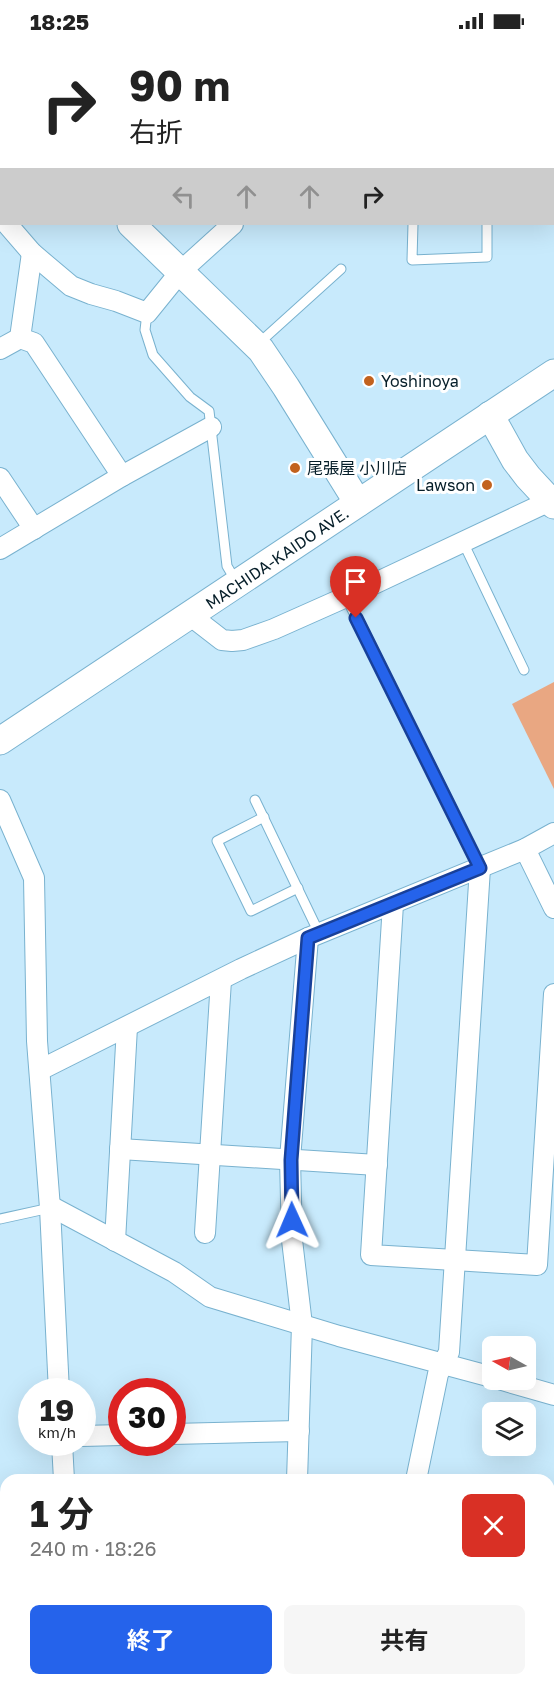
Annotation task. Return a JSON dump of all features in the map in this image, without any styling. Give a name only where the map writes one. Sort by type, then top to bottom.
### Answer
[{"type":"main road","points":[[132,225],[256,346],[286,387],[358,503]]},
{"type":"main road","name":"MACHIDA-KAIDO AVE.","points":[[0,741],[554,374]]},
{"type":"main road","points":[[490,415],[515,460],[553,502]]},
{"type":"street","points":[[8,225],[32,253],[71,286],[147,313],[181,271],[232,225]]},
{"type":"street","points":[[20,338],[32,253]]},
{"type":"street","points":[[0,349],[20,338],[34,343],[122,476]]},
{"type":"street","points":[[0,549],[122,476],[211,427]]},
{"type":"street","points":[[0,478],[34,529]]},
{"type":"street","points":[[191,616],[222,640],[243,640],[346,597],[553,502]]},
{"type":"street","points":[[0,800],[34,878],[38,1041],[50,1208],[58,1378]]},
{"type":"street","points":[[40,1070],[313,936],[525,849],[554,833]]},
{"type":"street","points":[[525,849],[554,908]]},
{"type":"street","points":[[417,1474],[438,1374],[449,1352],[480,868]]},
{"type":"street","points":[[393,904],[371,1255],[454,1261],[546,1262],[554,994]]},
{"type":"street","points":[[297,1474],[302,1325],[292,1240],[291,1160],[313,936]]},
{"type":"street","points":[[205,1233],[221,980]]},
{"type":"street","points":[[115,1241],[127,1027]]},
{"type":"street","points":[[120,1149],[377,1165]]},
{"type":"street","points":[[50,1208],[54,1208],[174,1272],[210,1297],[339,1336],[482,1374]]},
{"type":"street","points":[[536,1390],[554,1395]]},
{"type":"street","points":[[186,1434],[299,1431]]},
{"type":"street","points":[[63,1456],[64,1474]]},
{"type":"lane","points":[[413,225],[412,260],[487,257],[487,225]]},
{"type":"lane","points":[[256,346],[341,269]]},
{"type":"lane","points":[[147,313],[146,330],[153,355],[190,396],[209,411],[227,566],[238,585]]},
{"type":"lane","points":[[462,542],[524,670]]},
{"type":"lane","points":[[346,597],[480,868]]},
{"type":"lane","points":[[255,800],[298,888],[313,936]]},
{"type":"lane","points":[[264,817],[217,841],[251,911],[298,888]]},
{"type":"lane","points":[[0,1219],[50,1208]]},
{"type":"shaded area","points":[[554,682],[554,789],[512,704]]},
{"type":"place","name":"Yoshinoya","points":[[369,381]]},
{"type":"place","name":"尾張屋 小川店","points":[[295,468]]},
{"type":"place","name":"Lawson","points":[[487,485]]},
{"type":"route","points":[[292,1220],[291,1160],[308,938],[480,868],[356,618]]}]
